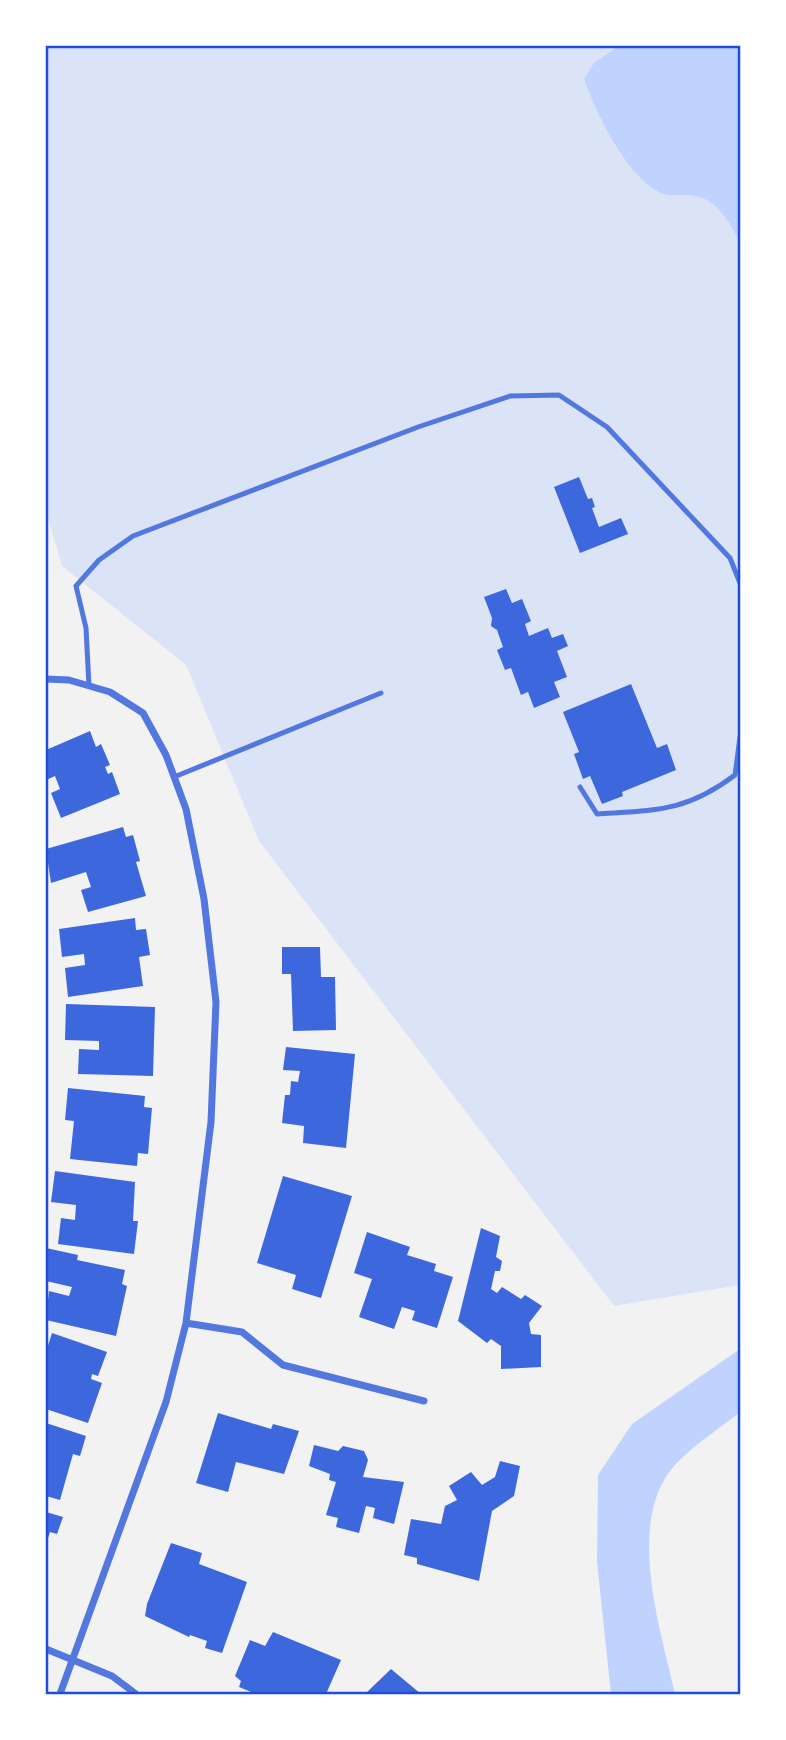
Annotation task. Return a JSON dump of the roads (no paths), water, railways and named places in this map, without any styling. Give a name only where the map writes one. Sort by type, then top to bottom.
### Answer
[{"type":"street","points":[[46,678],[110,692],[143,713],[186,808],[204,899],[216,1002],[211,1122],[186,1323],[166,1402],[60,1695]]},
{"type":"street","points":[[186,1323],[242,1332],[283,1365],[424,1401]]},
{"type":"street","points":[[46,1649],[112,1676],[136,1695]]},
{"type":"lane","points":[[89,686],[86,628],[76,586],[99,560],[133,536],[418,427],[510,396],[559,395],[607,427],[730,558],[740,583]]},
{"type":"lane","points":[[174,778],[381,693]]},
{"type":"lane","points":[[580,787],[597,814],[665,809],[708,795],[735,775],[740,737]]},
{"type":"water","points":[[619,46],[740,46],[740,243],[726,218],[714,205],[698,196],[669,195],[657,191],[634,170],[613,141],[584,79],[594,63]]},
{"type":"water","points":[[740,1349],[740,1412],[674,1466],[659,1489],[652,1516],[649,1546],[651,1577],[675,1694],[611,1694],[597,1562],[598,1475],[632,1424]]}]
